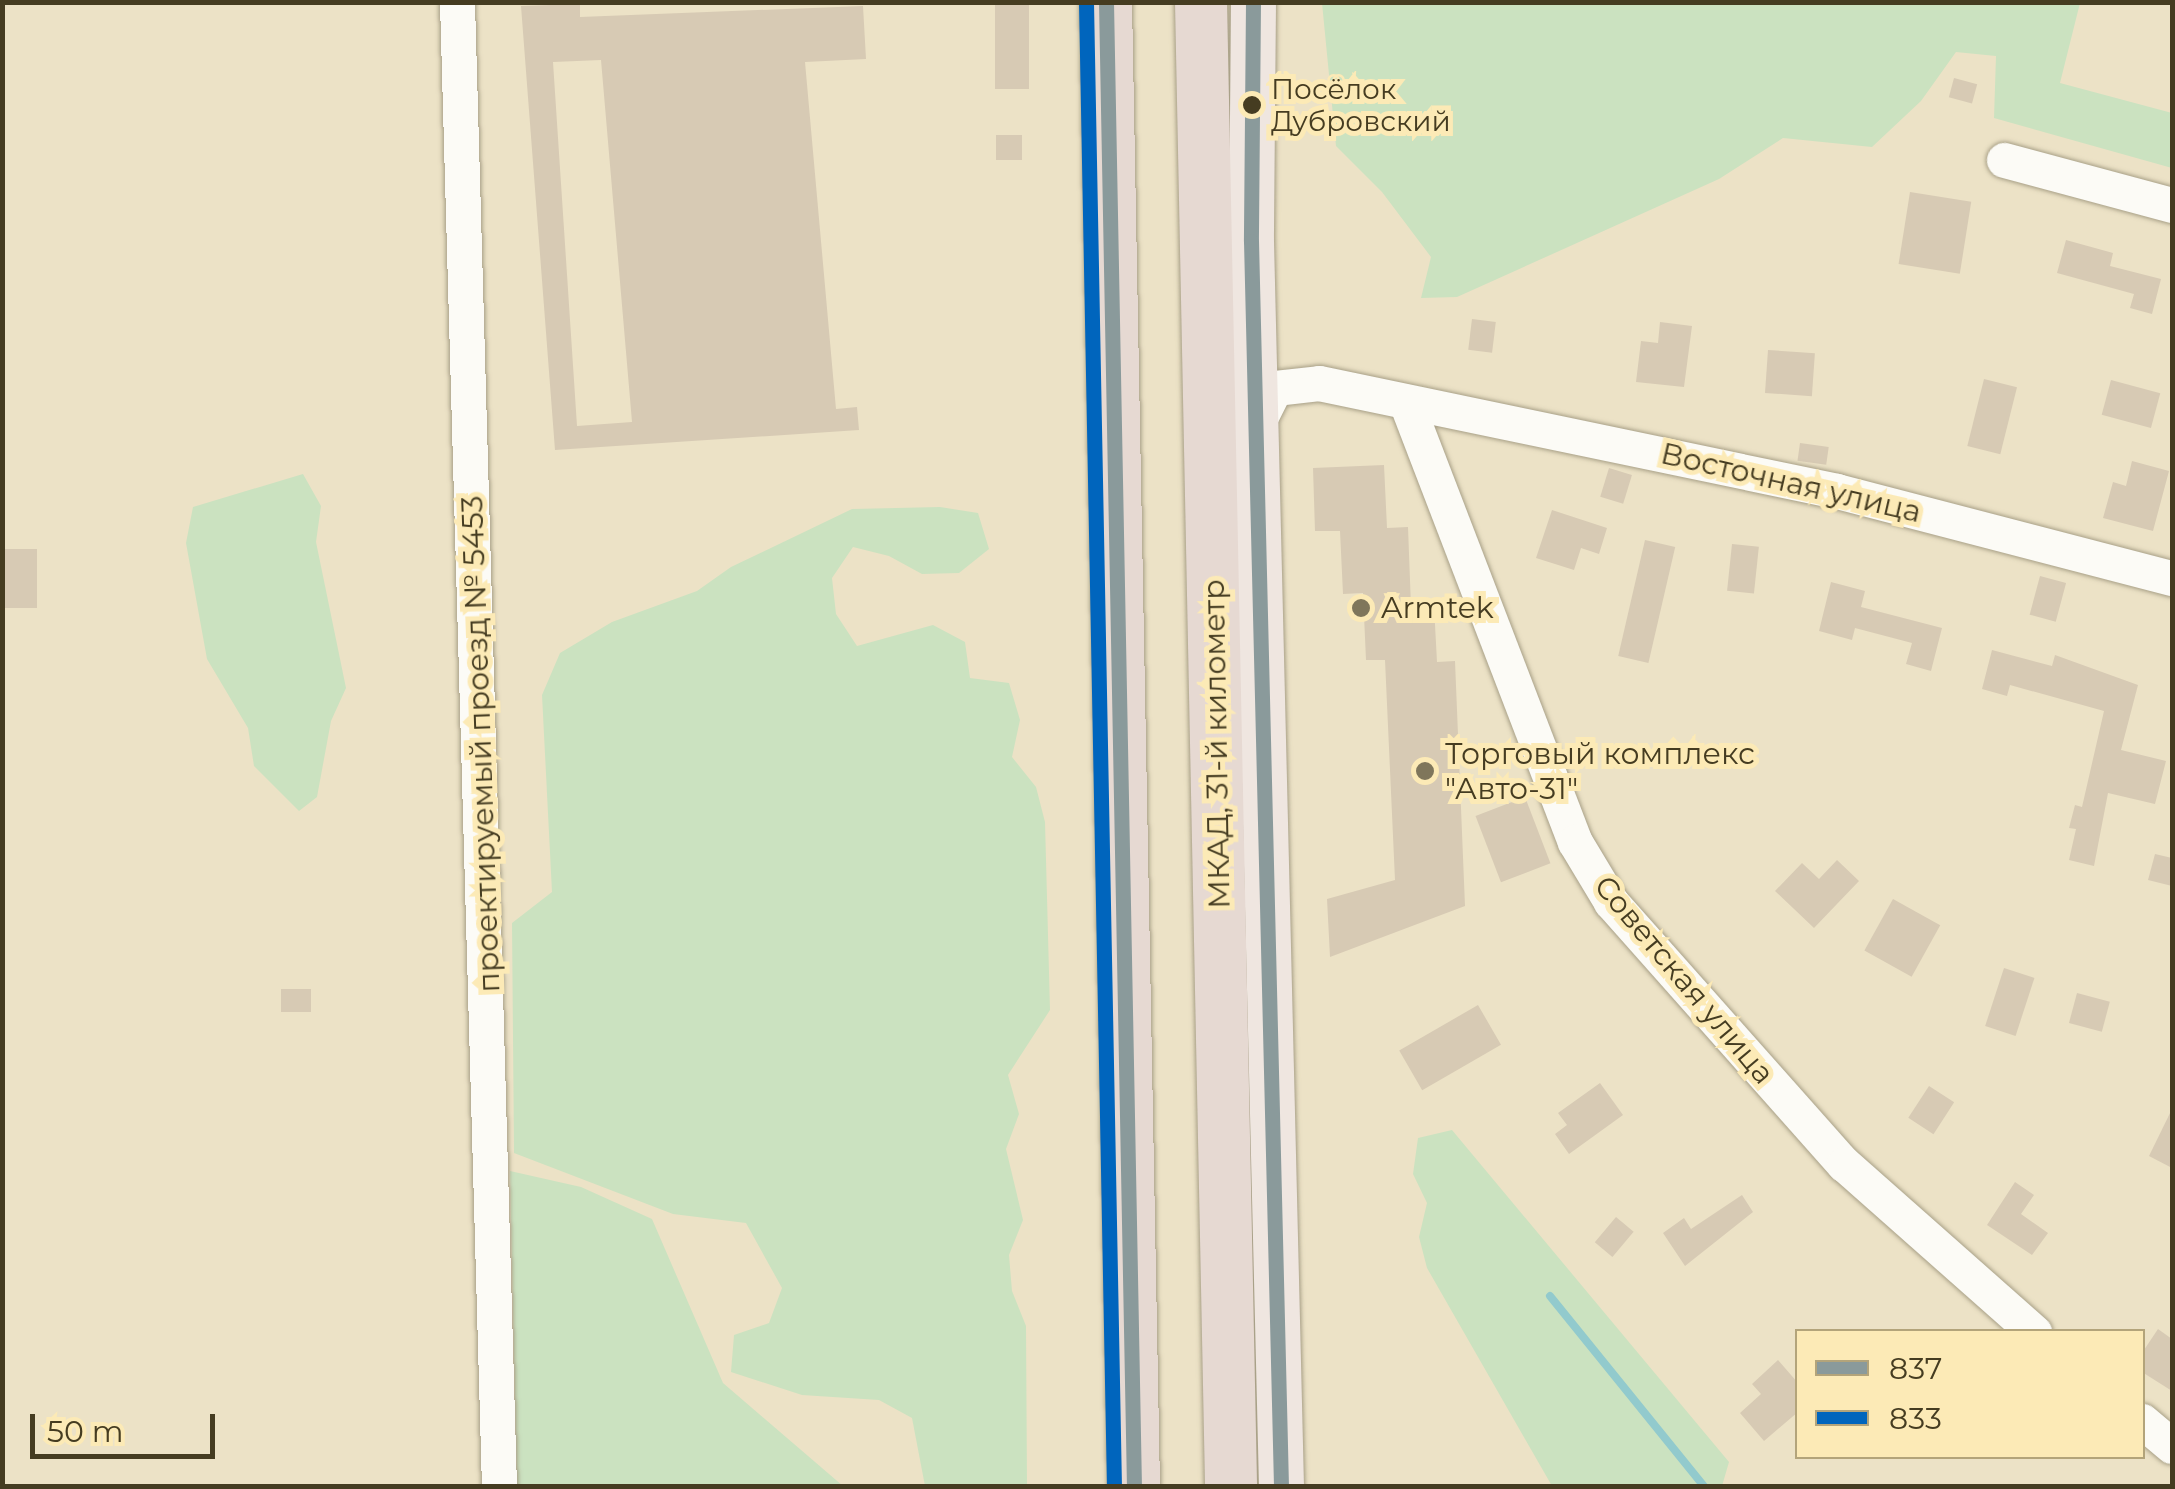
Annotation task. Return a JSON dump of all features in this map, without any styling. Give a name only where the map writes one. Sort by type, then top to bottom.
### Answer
[{"type":"highway","points":[[1106,2],[1134,1486]]},
{"type":"highway","name":"МКАД, 31-й километр","points":[[1201,2],[1230,1486]]},
{"type":"main road","points":[[1253,2],[1253,303],[1280,1486]]},
{"type":"street","name":"проектируемый проезд № 5453","points":[[457,2],[499,1486]]},
{"type":"street","points":[[2004,160],[2172,204]]},
{"type":"street","points":[[1253,303],[1276,357],[1319,383]]},
{"type":"street","points":[[1257,424],[1275,388],[1319,383],[1406,402]]},
{"type":"street","name":"Восточная улица","points":[[1406,402],[1837,491],[2172,578]]},
{"type":"street","name":"Советская улица","points":[[1406,402],[1575,842],[1611,902],[1844,1164],[2031,1329]]},
{"type":"street","points":[[2145,1424],[2172,1446]]},
{"type":"green space","points":[[1322,3],[2080,3],[2060,83],[2172,113],[2172,168],[1994,118],[1996,56],[1956,52],[1921,101],[1872,147],[1783,138],[1719,179],[1457,297],[1421,298],[1431,257],[1382,192],[1336,146]]},
{"type":"green space","points":[[303,474],[321,506],[316,542],[346,688],[331,721],[317,797],[299,811],[254,766],[248,728],[207,659],[186,543],[193,507]]},
{"type":"green space","points":[[940,507],[978,513],[989,549],[959,573],[922,574],[889,556],[853,547],[832,578],[836,614],[857,646],[933,625],[965,642],[970,678],[1009,683],[1020,720],[1012,757],[1036,787],[1045,822],[1050,1010],[1008,1075],[1019,1114],[1006,1149],[1023,1220],[1009,1255],[1012,1291],[1026,1326],[1027,1486],[925,1486],[912,1418],[879,1400],[802,1395],[731,1372],[734,1335],[769,1323],[782,1288],[746,1223],[673,1214],[514,1153],[512,923],[552,892],[542,695],[560,653],[612,622],[697,591],[731,567],[852,509]]},
{"type":"green space","points":[[1452,1130],[1729,1462],[1722,1486],[1552,1486],[1427,1268],[1419,1237],[1427,1203],[1413,1174],[1418,1138]]},
{"type":"green space","points":[[510,1171],[581,1187],[652,1219],[723,1383],[843,1486],[517,1486]]},
{"type":"building","points":[[995,2],[1029,2],[1029,89],[995,89]]},
{"type":"building","points":[[580,4],[580,17],[863,6],[866,59],[805,62],[836,409],[857,407],[859,430],[555,450],[521,6]],"holes":[[[601,60],[632,422],[577,426],[553,62]]]},
{"type":"building","points":[[1954,78],[1977,84],[1972,104],[1949,97]]},
{"type":"building","points":[[996,135],[1022,135],[1022,160],[996,160]]},
{"type":"building","points":[[1910,192],[1971,202],[1960,274],[1899,264]]},
{"type":"building","points":[[2066,240],[2113,253],[2110,266],[2161,279],[2152,314],[2130,308],[2134,294],[2057,273]]},
{"type":"building","points":[[1472,319],[1496,322],[1492,353],[1468,350]]},
{"type":"building","points":[[1660,322],[1692,326],[1684,387],[1636,382],[1641,341],[1658,343]]},
{"type":"building","points":[[1768,350],[1815,353],[1812,396],[1765,393]]},
{"type":"building","points":[[1984,379],[2017,387],[2000,454],[1967,446]]},
{"type":"building","points":[[2111,380],[2160,393],[2151,428],[2102,415]]},
{"type":"building","points":[[1800,443],[1829,447],[1826,465],[1797,461]]},
{"type":"building","points":[[2132,461],[2169,471],[2153,531],[2103,518],[2113,482],[2126,486]]},
{"type":"building","name":"Торговый комплекс \"Авто-31\"","points":[[1384,465],[1387,528],[1408,527],[1411,607],[1434,606],[1437,662],[1455,661],[1465,906],[1330,957],[1327,899],[1395,880],[1385,660],[1366,660],[1363,593],[1343,594],[1340,531],[1315,531],[1313,468]]},
{"type":"building","points":[[1609,468],[1632,475],[1623,504],[1600,497]]},
{"type":"building","points":[[1552,510],[1607,528],[1599,554],[1581,548],[1574,570],[1536,558]]},
{"type":"building","points":[[1645,540],[1675,547],[1648,663],[1618,656]]},
{"type":"building","points":[[1732,544],[1759,547],[1754,594],[1727,591]]},
{"type":"building","points":[[2,549],[37,549],[37,608],[2,608]]},
{"type":"building","points":[[2040,576],[2066,583],[2056,622],[2030,615]]},
{"type":"building","points":[[1831,582],[1865,591],[1861,607],[1942,628],[1931,671],[1906,664],[1912,643],[1855,628],[1852,640],[1819,631]]},
{"type":"building","points":[[1992,650],[2052,666],[2055,655],[2138,685],[2121,750],[2166,761],[2155,804],[2108,793],[2094,866],[2069,860],[2076,829],[2069,828],[2075,805],[2082,807],[2104,711],[2010,685],[2007,696],[1982,689]]},
{"type":"building","points":[[1525,797],[1550,863],[1501,882],[1476,816]]},
{"type":"building","points":[[2155,854],[2172,858],[2172,886],[2148,880]]},
{"type":"building","points":[[1837,860],[1859,881],[1814,928],[1775,891],[1802,863],[1819,879]]},
{"type":"building","points":[[1893,899],[1940,925],[1912,977],[1864,951]]},
{"type":"building","points":[[2004,968],[2034,978],[2016,1036],[1985,1026]]},
{"type":"building","points":[[281,989],[311,989],[311,1012],[281,1012]]},
{"type":"building","points":[[2077,993],[2110,1002],[2102,1032],[2069,1023]]},
{"type":"building","points":[[1478,1005],[1501,1045],[1422,1090],[1399,1050]]},
{"type":"building","points":[[1600,1083],[1623,1115],[1569,1154],[1555,1134],[1567,1125],[1558,1113]]},
{"type":"building","points":[[1929,1086],[1954,1102],[1933,1134],[1908,1118]]},
{"type":"building","points":[[2172,1109],[2172,1168],[2149,1156]]},
{"type":"building","points":[[2015,1182],[2034,1195],[2021,1214],[2048,1233],[2032,1255],[1987,1225]]},
{"type":"building","points":[[1742,1195],[1753,1212],[1685,1266],[1663,1233],[1684,1218],[1691,1229]]},
{"type":"building","points":[[1616,1217],[1634,1232],[1612,1257],[1595,1242]]},
{"type":"building","points":[[2158,1329],[2172,1339],[2172,1391],[2145,1374],[2145,1348]]},
{"type":"building","points":[[1778,1360],[1795,1380],[1795,1415],[1764,1441],[1740,1413],[1761,1394],[1752,1384]]},
{"type":"waterway","points":[[1550,1296],[1704,1486]]},
{"type":"transit line","name":"833","points":[[1086,2],[1114,1486]]},
{"type":"transit line","name":"837","points":[[1106,2],[1134,1486]]},
{"type":"transit line","name":"837","points":[[1253,2],[1251,241],[1281,1486]]},
{"type":"place","name":"Посёлок Дубровский","points":[[1252,105]]},
{"type":"place","name":"Armtek","points":[[1361,608]]},
{"type":"place","name":"Торговый комплекс \"Авто-31\"","points":[[1425,771]]}]
